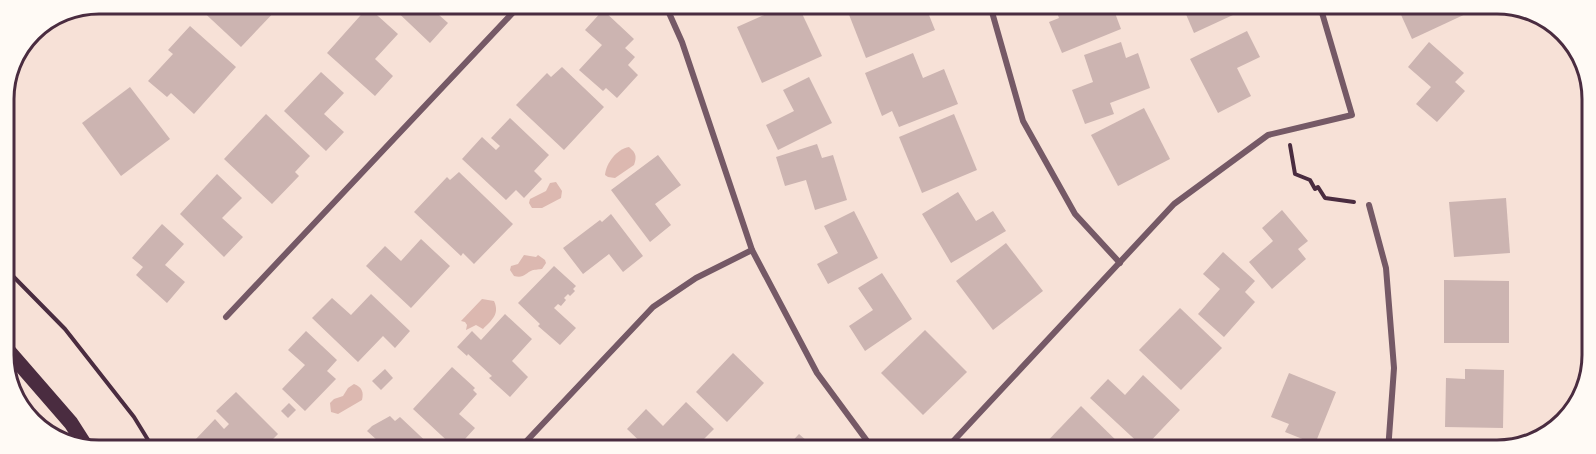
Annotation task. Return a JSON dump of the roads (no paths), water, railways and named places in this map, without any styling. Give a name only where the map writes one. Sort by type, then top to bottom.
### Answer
[{"type":"main road","points":[[14,357],[71,423],[81,439]]},
{"type":"street","points":[[226,317],[512,14]]},
{"type":"street","points":[[669,14],[682,42],[752,250],[817,373],[866,440]]},
{"type":"street","points":[[993,14],[1023,121],[1075,214],[1120,262]]},
{"type":"street","points":[[954,440],[1174,204],[1268,135],[1352,115],[1322,14]]},
{"type":"street","points":[[1369,205],[1386,268],[1394,368],[1389,440]]},
{"type":"street","points":[[527,440],[653,307],[696,278],[752,250]]}]
